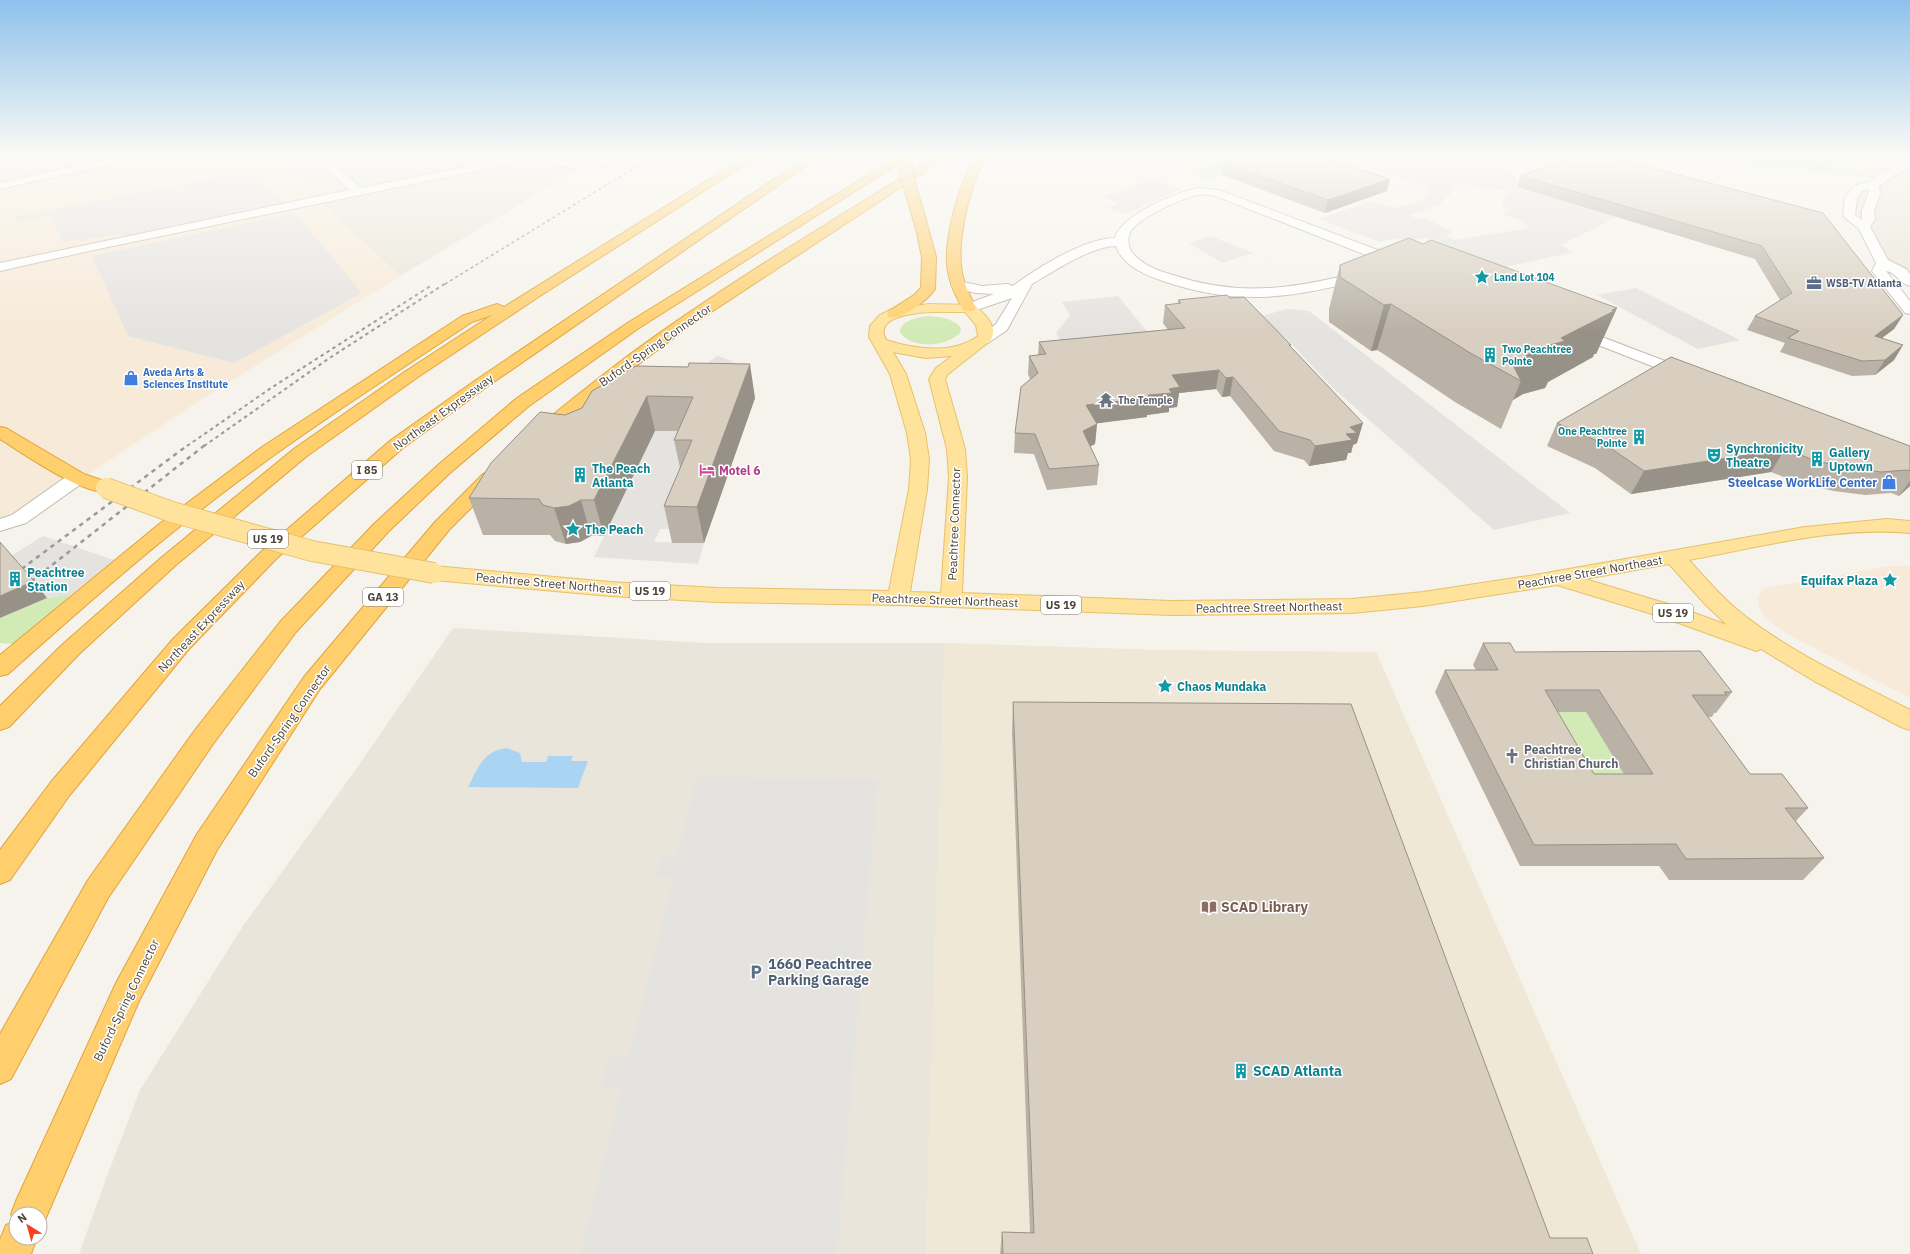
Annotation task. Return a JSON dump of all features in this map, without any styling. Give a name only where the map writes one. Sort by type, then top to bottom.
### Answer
[{"type":"highway","points":[[0,721],[71,649],[169,561],[301,452],[412,374],[535,293],[659,216]]},
{"type":"highway","name":"Northeast Expressway","points":[[0,872],[60,789],[181,644],[269,555],[397,444],[482,383],[729,216]]},
{"type":"highway","name":"Buford-Spring Connector","points":[[0,1068],[98,889],[204,737],[288,627],[382,528],[444,469],[523,402],[634,325],[810,216]]},
{"type":"highway","name":"Buford-Spring Connector","points":[[524,448],[631,360],[737,288],[850,216]]},
{"type":"highway","points":[[894,314],[919,298],[928,289],[929,257],[918,216]]},
{"type":"highway","points":[[961,216],[953,263],[958,285],[969,308]]},
{"type":"highway","points":[[0,668],[86,593],[227,481],[268,451],[467,319],[535,293]]},
{"type":"highway","name":"Peachtree Street Northeast","points":[[0,432],[77,478],[106,488]]},
{"type":"highway","name":"Buford-Spring Connector","points":[[33,1206],[127,993],[207,842],[312,683],[442,526],[506,464]]},
{"type":"main road","points":[[881,343],[906,352],[920,354],[951,352],[978,343],[986,330],[984,323],[969,308],[920,308],[894,314],[877,324],[876,331],[881,343],[898,374],[905,394],[920,459],[918,489],[898,598]]},
{"type":"main road","name":"Peachtree Connector","points":[[951,601],[958,477],[956,449],[937,379],[942,371],[978,343]]},
{"type":"main road","name":"Peachtree Street Northeast","points":[[106,488],[172,512],[312,552],[434,573],[610,589],[708,595],[898,598],[1171,608],[1352,606],[1423,599],[1558,578],[1832,529],[1887,525],[1910,527]]},
{"type":"main road","points":[[1674,557],[1705,592],[1738,622],[1786,654]]},
{"type":"main road","name":"US 19","points":[[1558,578],[1670,612],[1786,654],[1910,721]]},
{"type":"street","points":[[0,275],[90,251],[247,216]]},
{"type":"street","points":[[1147,216],[1131,224],[1124,231],[1121,242],[1126,252],[1138,264],[1157,275],[1182,284],[1213,291],[1244,294],[1290,293],[1377,272],[1408,267],[1275,216]]},
{"type":"street","points":[[1849,216],[1864,227],[1883,263],[1901,272],[1910,282]]},
{"type":"street","points":[[1864,227],[1868,216]]},
{"type":"street","points":[[969,308],[1003,298],[1032,278],[1065,259],[1106,242],[1121,242]]},
{"type":"street","points":[[0,267],[90,251]]},
{"type":"street","points":[[1883,263],[1879,271],[1910,310]]},
{"type":"street","points":[[958,285],[979,290],[1001,290],[1032,278]]},
{"type":"street","points":[[978,343],[1002,327],[1023,290],[1032,278]]},
{"type":"street","points":[[1555,324],[1701,380]]},
{"type":"street","points":[[2,526],[20,519],[77,478]]},
{"type":"shaded area","points":[[0,216],[336,216],[400,276],[191,406],[0,533]]},
{"type":"shaded area","points":[[23,216],[47,216],[16,222],[15,217]]},
{"type":"shaded area","points":[[50,216],[222,216],[124,236],[121,233],[80,241],[78,239],[63,242]]},
{"type":"shaded area","points":[[283,216],[297,216],[362,293],[234,363],[128,336],[92,256]]},
{"type":"shaded area","points":[[336,216],[501,216],[400,276]]},
{"type":"shaded area","points":[[1329,216],[1411,216],[1417,219],[1425,218],[1454,233],[1445,234],[1454,240],[1529,227],[1520,220],[1507,216],[1612,216],[1617,217],[1561,245],[1573,252],[1501,268],[1435,240],[1422,238],[1407,241],[1400,238],[1379,242],[1319,219]]},
{"type":"shaded area","points":[[1859,216],[1910,216],[1910,287],[1865,229]]},
{"type":"shaded area","points":[[1211,236],[1253,253],[1222,263],[1189,243]]},
{"type":"shaded area","points":[[1636,288],[1740,340],[1698,349],[1597,295]]},
{"type":"shaded area","points":[[1118,296],[1161,349],[1070,358],[1056,333],[1070,315],[1062,302]]},
{"type":"shaded area","points":[[1286,309],[1309,311],[1570,513],[1494,530],[1334,389],[1285,337],[1272,328],[1262,316]]},
{"type":"shaded area","points":[[718,356],[741,365],[713,432],[678,529],[660,529],[654,542],[704,543],[698,564],[594,557],[681,379]]},
{"type":"shaded area","points":[[43,536],[114,560],[72,594],[47,598],[11,556]]},
{"type":"shaded area","points":[[1891,566],[1910,566],[1910,698],[1785,633],[1769,621],[1760,609],[1758,603],[1758,596],[1765,588]]},
{"type":"shaded area","points":[[453,628],[704,643],[945,643],[926,1254],[79,1254],[140,1090],[243,926],[359,765]]},
{"type":"shaded area","name":"SCAD Atlanta","points":[[945,643],[1161,650],[1376,652],[1641,1254],[926,1254]]},
{"type":"shaded area","name":"1660 Peachtree Parking Garage","points":[[697,777],[878,779],[837,1254],[580,1254],[622,1088],[601,1087],[609,1057],[629,1057],[674,878],[655,878],[662,855],[677,855]]},
{"type":"green space","points":[[926,316],[945,318],[954,322],[961,328],[960,333],[954,338],[938,344],[921,344],[912,342],[905,338],[900,332],[901,328],[906,322]]},
{"type":"green space","points":[[72,594],[15,644],[0,643],[0,618],[47,598]]},
{"type":"green space","name":"Peachtree Christian Church","points":[[1533,712],[1586,712],[1638,795],[1581,795]]},
{"type":"water","points":[[507,748],[520,753],[522,762],[546,762],[548,756],[573,756],[571,761],[588,761],[578,788],[468,787],[478,767],[487,757],[492,753]]},
{"type":"building","points":[[1657,216],[1825,216],[1903,315],[1875,336],[1903,345],[1885,360],[1862,361],[1788,338],[1799,331],[1755,316],[1792,293],[1762,246]]},
{"type":"building","points":[[1409,238],[1423,244],[1431,240],[1617,308],[1612,310],[1614,311],[1561,338],[1565,341],[1543,347],[1527,355],[1514,367],[1521,381],[1472,354],[1391,304],[1384,305],[1340,277],[1340,265]]},
{"type":"building","name":"The Temple","points":[[1227,295],[1230,298],[1244,297],[1291,345],[1289,345],[1363,423],[1350,427],[1357,433],[1346,434],[1352,440],[1315,446],[1310,440],[1279,431],[1233,377],[1226,378],[1219,370],[1172,375],[1180,387],[1169,389],[1172,393],[1148,395],[1150,398],[1086,405],[1097,424],[1083,431],[1099,465],[1049,469],[1035,434],[1015,433],[1021,387],[1038,373],[1029,356],[1046,354],[1039,342],[1185,328],[1165,305],[1181,303],[1178,300]]},
{"type":"building","points":[[1671,357],[1910,446],[1910,471],[1881,472],[1850,468],[1816,461],[1785,449],[1644,471],[1606,445],[1557,423]]},
{"type":"building","points":[[689,363],[750,364],[697,507],[664,506],[692,440],[674,440],[693,397],[647,396],[594,500],[581,500],[569,506],[554,508],[543,505],[539,499],[469,498],[491,463],[540,412],[565,415],[582,408],[592,391],[636,366],[688,367]]},
{"type":"building","points":[[0,542],[34,581],[0,596]]},
{"type":"building","name":"Peachtree Christian Church","points":[[1483,643],[1510,643],[1515,652],[1700,651],[1732,692],[1724,692],[1727,695],[1692,695],[1750,774],[1782,774],[1808,808],[1785,808],[1824,858],[1686,859],[1676,844],[1534,845],[1445,670],[1498,670]],"holes":[[[1545,690],[1599,690],[1653,774],[1594,774]]]},
{"type":"building","name":"SCAD Atlanta","points":[[1013,702],[1351,704],[1550,1238],[1587,1238],[1593,1254],[1003,1254],[1002,1232],[1034,1233]]},
{"type":"railway","points":[[445,284],[557,216]]},
{"type":"railway","points":[[204,446],[328,359],[446,283]]},
{"type":"railway","points":[[187,446],[271,388],[432,285]]},
{"type":"railway","points":[[0,585],[188,445]]},
{"type":"railway","points":[[24,587],[205,445]]},
{"type":"place","name":"Land Lot 104","points":[[1482,277]]},
{"type":"place","name":"WSB-TV Atlanta","points":[[1814,283]]},
{"type":"place","name":"Two Peachtree Pointe","points":[[1490,355]]},
{"type":"place","name":"Aveda Arts & Sciences Institute","points":[[131,378]]},
{"type":"place","name":"The Temple","points":[[1106,400]]},
{"type":"place","name":"One Peachtree Pointe","points":[[1639,437]]},
{"type":"place","name":"Synchronicity Theatre","points":[[1714,455]]},
{"type":"place","name":"Gallery Uptown","points":[[1817,459]]},
{"type":"place","name":"Motel 6","points":[[707,470]]},
{"type":"place","name":"The Peach Atlanta","points":[[580,475]]},
{"type":"place","name":"Steelcase WorkLife Center","points":[[1889,482]]},
{"type":"place","name":"The Peach","points":[[573,529]]},
{"type":"place","name":"Peachtree Station","points":[[15,579]]},
{"type":"place","name":"Equifax Plaza","points":[[1890,580]]},
{"type":"place","name":"Chaos Mundaka","points":[[1165,686]]},
{"type":"place","name":"Peachtree Christian Church","points":[[1512,756]]},
{"type":"place","name":"SCAD Library","points":[[1209,907]]},
{"type":"place","name":"1660 Peachtree Parking Garage","points":[[756,972]]},
{"type":"place","name":"SCAD Atlanta","points":[[1241,1071]]}]
